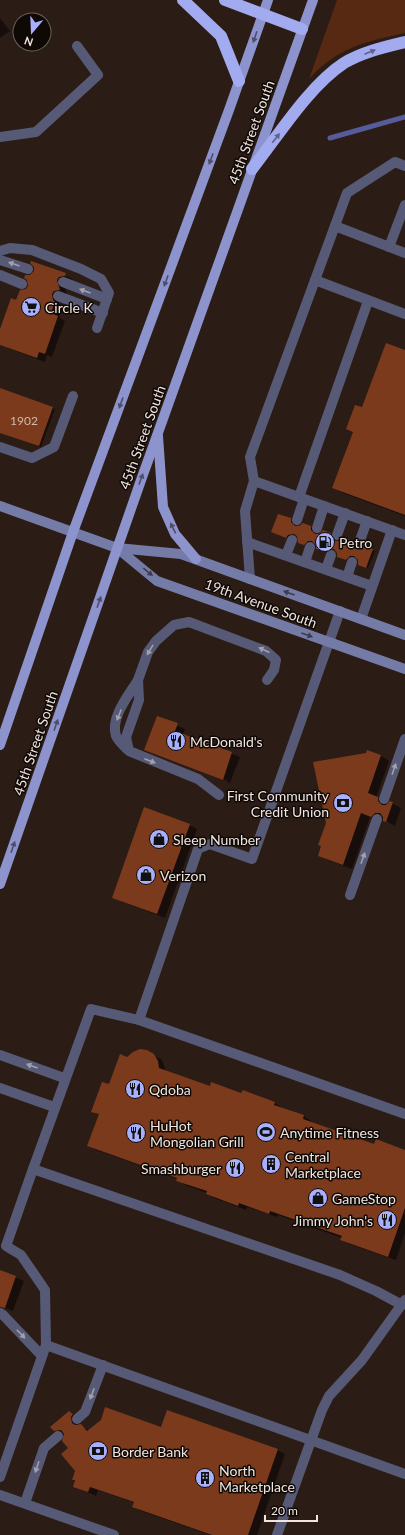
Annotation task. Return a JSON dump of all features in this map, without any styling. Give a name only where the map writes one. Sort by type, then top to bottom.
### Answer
[{"type":"highway","points":[[183,0],[221,36],[239,81]]},
{"type":"highway","points":[[225,0],[302,29]]},
{"type":"highway","points":[[252,169],[321,80],[345,63],[376,50],[405,42]]},
{"type":"main road","name":"45th Street South","points":[[0,745],[73,532],[268,0]]},
{"type":"main road","name":"45th Street South","points":[[0,884],[158,432],[313,0]]},
{"type":"main road","points":[[158,432],[163,507],[175,534],[196,559]]},
{"type":"street","name":"19th Avenue South","points":[[0,506],[118,548],[181,554],[405,635]]},
{"type":"street","name":"19th Avenue South","points":[[118,548],[157,580],[405,669]]},
{"type":"lane","points":[[0,137],[36,132],[98,75],[77,46]]},
{"type":"lane","points":[[250,579],[245,511],[254,480],[250,457],[347,193],[395,162],[405,166]]},
{"type":"lane","points":[[389,247],[405,205]]},
{"type":"lane","points":[[335,226],[405,253]]},
{"type":"lane","points":[[0,251],[10,248],[32,250],[81,268],[101,279],[109,293],[97,328]]},
{"type":"lane","points":[[0,260],[28,269]]},
{"type":"lane","points":[[0,275],[22,284]]},
{"type":"lane","points":[[315,280],[405,314]]},
{"type":"lane","points":[[62,282],[107,299]]},
{"type":"lane","points":[[58,296],[103,313]]},
{"type":"lane","points":[[297,520],[301,498],[368,300]]},
{"type":"lane","points":[[0,447],[32,458],[54,447],[73,396]]},
{"type":"lane","points":[[254,480],[405,535]]},
{"type":"lane","points":[[316,528],[324,506]]},
{"type":"lane","points":[[337,535],[345,513]]},
{"type":"lane","points":[[359,543],[367,521]]},
{"type":"lane","points":[[360,619],[392,530]]},
{"type":"lane","points":[[286,555],[292,540]]},
{"type":"lane","points":[[247,542],[372,586]]},
{"type":"lane","points":[[305,562],[310,547]]},
{"type":"lane","points":[[326,569],[331,555]]},
{"type":"lane","points":[[347,577],[352,562]]},
{"type":"lane","points":[[139,1020],[198,849],[210,844],[252,859],[340,611]]},
{"type":"lane","points":[[219,795],[198,779],[129,751],[116,737],[115,727],[119,714],[138,680],[148,652],[156,641],[174,625],[181,622],[189,622],[272,654],[276,660],[274,670],[267,680]]},
{"type":"lane","points":[[129,751],[126,737],[139,700],[138,680]]},
{"type":"lane","points":[[384,799],[405,739]]},
{"type":"lane","points":[[350,895],[377,819]]},
{"type":"lane","points":[[0,1477],[46,1346],[45,1290],[21,1255],[6,1246],[64,1078],[91,1009],[139,1020],[405,1114]]},
{"type":"lane","points":[[0,1055],[64,1078]]},
{"type":"lane","points":[[0,1088],[54,1107]]},
{"type":"lane","points":[[33,1169],[340,1275],[403,1302],[362,1360],[330,1396],[322,1410],[277,1535]]},
{"type":"lane","points":[[0,1313],[3,1314],[42,1356]]},
{"type":"lane","points":[[46,1346],[103,1365],[405,1474]]},
{"type":"lane","points":[[77,1419],[85,1412],[103,1365]]},
{"type":"lane","points":[[25,1504],[44,1448],[58,1436]]},
{"type":"lane","points":[[0,1495],[114,1535]]},
{"type":"shaded area","points":[[337,0],[405,0],[405,33],[377,39],[353,47],[320,68],[309,79]]},
{"type":"building","name":"Circle K","points":[[31,261],[66,273],[65,276],[59,277],[57,280],[60,290],[54,291],[52,294],[55,302],[51,313],[58,316],[45,354],[39,352],[37,358],[0,345],[0,329],[11,298],[16,300],[20,290],[26,289],[28,286],[27,280],[24,278],[25,275],[30,275],[34,271],[34,267],[30,263]]},
{"type":"building","points":[[386,343],[405,350],[405,515],[332,488],[353,432],[346,429],[355,405],[362,407]]},
{"type":"building","points":[[0,388],[53,407],[39,446],[0,433]]},
{"type":"building","name":"Petro","points":[[278,514],[291,518],[291,522],[295,526],[299,526],[303,523],[311,526],[311,530],[315,534],[319,534],[323,530],[331,533],[334,541],[338,541],[343,537],[353,541],[356,549],[360,549],[365,546],[373,549],[366,568],[358,565],[358,560],[354,556],[350,556],[346,560],[337,557],[337,553],[334,549],[329,549],[325,552],[316,549],[316,545],[312,541],[308,541],[304,545],[298,543],[297,536],[294,534],[288,535],[286,538],[271,532]]},
{"type":"building","name":"McDonald's","points":[[157,716],[178,723],[175,731],[232,752],[223,780],[144,750]]},
{"type":"building","name":"First Community Credit Union","points":[[367,750],[381,755],[368,793],[378,797],[378,801],[382,805],[386,805],[390,801],[393,802],[386,822],[383,821],[383,817],[380,813],[375,813],[371,817],[361,813],[343,865],[318,856],[321,846],[318,845],[326,823],[313,762],[366,753]]},
{"type":"building","points":[[144,807],[190,824],[157,914],[112,898]]},
{"type":"building","name":"Central Marketplace","points":[[140,1049],[147,1050],[154,1054],[158,1061],[159,1068],[210,1086],[211,1082],[241,1093],[243,1090],[275,1102],[274,1105],[304,1115],[303,1119],[374,1144],[376,1139],[405,1150],[405,1208],[388,1257],[340,1240],[342,1236],[270,1211],[269,1214],[239,1203],[238,1206],[206,1194],[207,1191],[176,1181],[177,1178],[87,1146],[99,1114],[91,1112],[102,1082],[109,1084],[120,1054],[127,1057]]},
{"type":"building","points":[[0,1270],[16,1276],[5,1308],[0,1307]]},
{"type":"building","name":"North Marketplace","points":[[105,1407],[161,1427],[167,1410],[278,1449],[248,1535],[212,1535],[132,1507],[134,1502],[90,1487],[88,1492],[73,1487],[75,1480],[72,1480],[75,1471],[61,1454],[68,1448],[62,1441],[64,1434],[61,1430],[54,1431],[50,1427],[69,1411],[73,1414],[71,1417],[72,1423],[75,1425],[81,1424],[87,1431],[101,1420]]},
{"type":"waterway","points":[[330,138],[405,117]]},
{"type":"place","name":"Circle K","points":[[31,307]]},
{"type":"place","name":"Petro","points":[[325,542]]},
{"type":"place","name":"McDonald's","points":[[176,741]]},
{"type":"place","name":"First Community Credit Union","points":[[343,803]]},
{"type":"place","name":"Sleep Number","points":[[159,839]]},
{"type":"place","name":"Verizon","points":[[146,875]]},
{"type":"place","name":"Qdoba","points":[[135,1089]]},
{"type":"place","name":"Anytime Fitness","points":[[266,1132]]},
{"type":"place","name":"HuHot Mongolian Grill","points":[[136,1133]]},
{"type":"place","name":"Central Marketplace","points":[[271,1164]]},
{"type":"place","name":"Smashburger","points":[[235,1168]]},
{"type":"place","name":"GameStop","points":[[318,1198]]},
{"type":"place","name":"Jimmy John's","points":[[387,1220]]},
{"type":"place","name":"Border Bank","points":[[98,1451]]},
{"type":"place","name":"North Marketplace","points":[[205,1478]]}]
